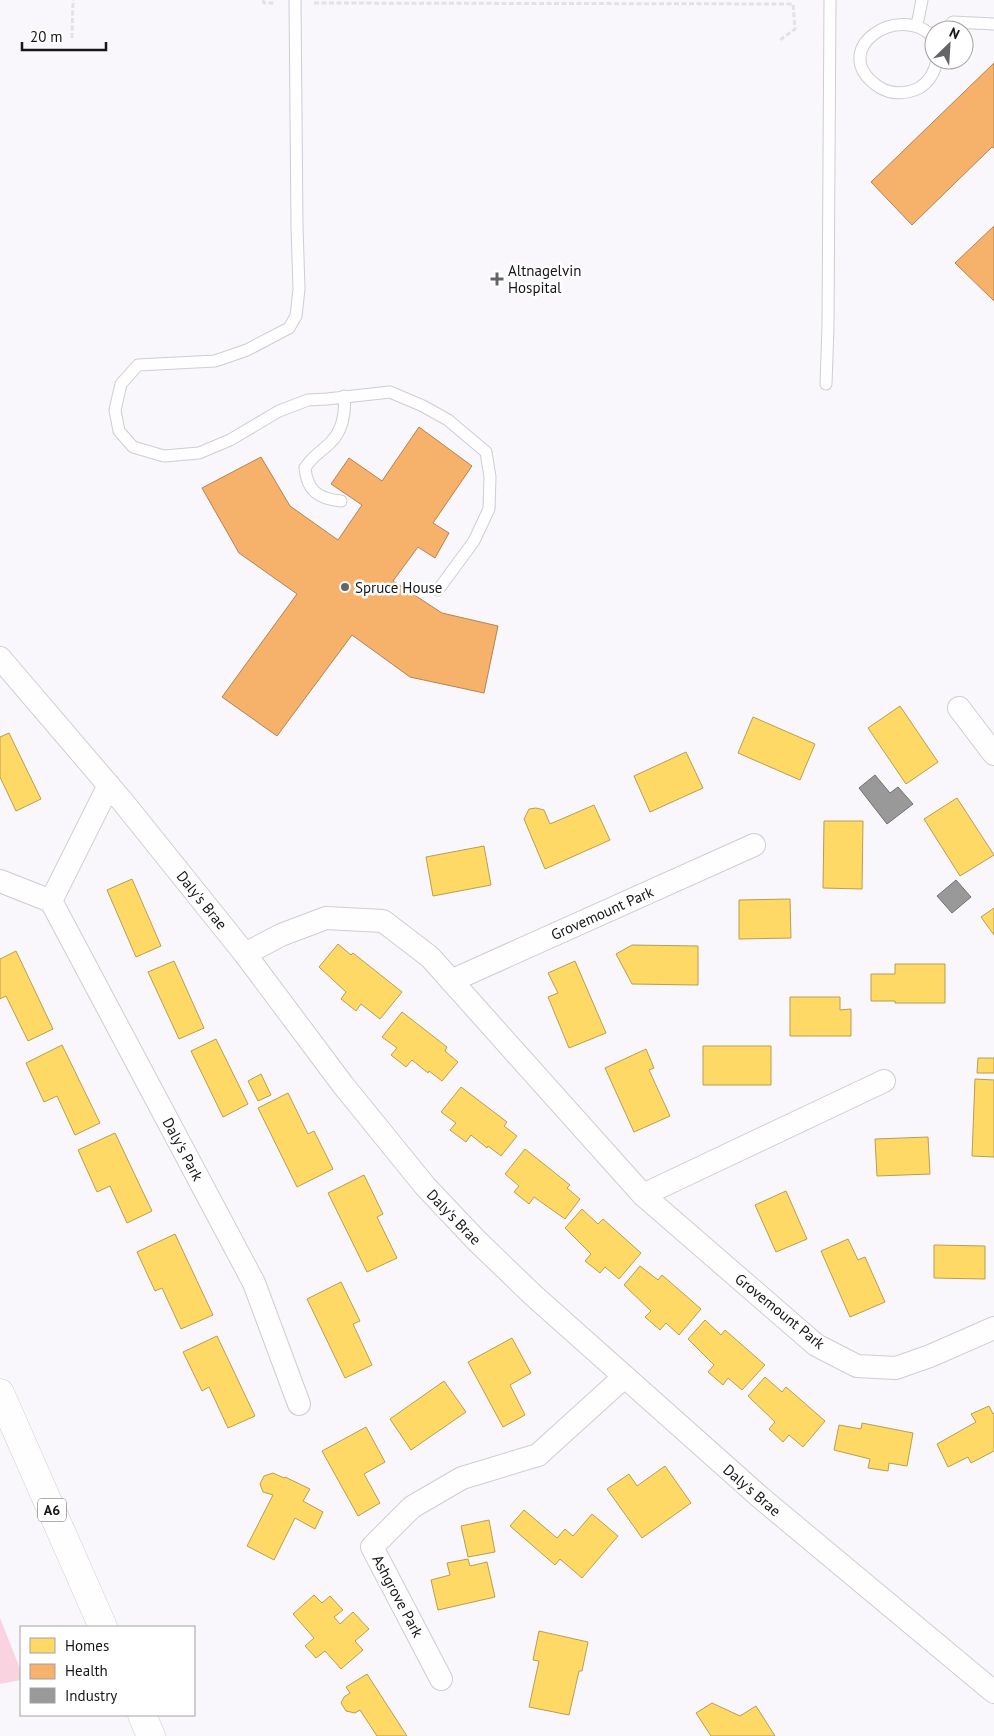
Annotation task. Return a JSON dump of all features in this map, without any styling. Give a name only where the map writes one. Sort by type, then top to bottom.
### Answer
[{"type":"highway","name":"A6","points":[[0,1393],[103,1626]]},
{"type":"highway","points":[[142,1716],[151,1736]]},
{"type":"street","name":"Daly's Brae","points":[[0,658],[109,785],[245,954],[343,1085],[425,1186],[476,1240],[533,1295],[761,1498],[994,1692]]},
{"type":"street","points":[[959,708],[994,754]]},
{"type":"street","points":[[0,881],[51,901],[109,785]]},
{"type":"street","name":"Grovemount Park","points":[[451,980],[754,845]]},
{"type":"street","name":"Daly's Park","points":[[51,901],[254,1284],[299,1404]]},
{"type":"street","name":"Grovemount Park","points":[[245,954],[281,935],[326,918],[383,921],[430,957],[643,1195],[816,1345],[857,1366],[896,1368],[930,1356],[994,1328]]},
{"type":"street","points":[[643,1195],[884,1080]]},
{"type":"street","name":"Ashgrove Park","points":[[441,1679],[372,1547],[412,1507],[462,1478],[538,1455],[624,1377]]},
{"type":"lane","points":[[826,384],[830,0]]},
{"type":"lane","points":[[918,20],[922,0]]},
{"type":"lane","points":[[295,2],[299,289],[296,316],[289,328],[247,350],[215,361],[138,365],[121,384],[115,410],[119,431],[133,447],[164,456],[199,453],[230,440],[279,411],[308,400],[390,392],[423,406],[448,420],[486,452],[490,478],[489,509],[474,542],[438,590]]},
{"type":"lane","points":[[924,25],[918,20],[907,16],[894,15],[882,19],[872,26],[865,36],[860,48],[860,60],[871,82],[882,89],[894,93],[908,92],[920,87],[930,78],[934,70]]},
{"type":"lane","points":[[974,23],[994,24]]},
{"type":"lane","points":[[341,501],[330,500],[316,494],[308,485],[305,468],[311,458],[332,442],[339,431],[346,407],[344,396]]},
{"type":"path","points":[[72,38],[73,0]]},
{"type":"path","points":[[263,0],[264,3],[748,2],[794,4],[795,29],[780,40]]},
{"type":"shaded area","points":[[0,1618],[20,1668],[20,1680],[0,1684]]},
{"type":"building: Homes","points":[[900,706],[938,762],[906,784],[868,728]]},
{"type":"building: Homes","points":[[753,717],[815,744],[800,780],[738,753]]},
{"type":"building: Homes","points":[[9,733],[41,799],[16,811],[0,777],[0,737]]},
{"type":"building: Homes","points":[[686,752],[703,788],[650,812],[634,776]]},
{"type":"building: Homes","points":[[957,798],[994,855],[960,876],[924,819]]},
{"type":"building: Homes","points":[[594,805],[610,840],[545,869],[524,819],[529,809],[544,810],[550,824]]},
{"type":"building: Homes","points":[[824,821],[863,821],[862,889],[823,888]]},
{"type":"building: Homes","points":[[484,846],[491,885],[433,896],[426,857]]},
{"type":"building: Homes","points":[[132,879],[161,946],[136,957],[107,890]]},
{"type":"building: Homes","points":[[790,899],[791,938],[739,939],[739,900]]},
{"type":"building: Homes","points":[[994,908],[994,935],[981,917]]},
{"type":"building: Homes","points":[[338,944],[351,955],[353,953],[402,992],[380,1019],[361,1004],[356,1011],[341,999],[346,992],[319,967]]},
{"type":"building: Homes","points":[[632,945],[698,946],[698,985],[632,984],[616,954]]},
{"type":"building: Homes","points":[[16,951],[53,1029],[28,1041],[6,996],[0,999],[0,959]]},
{"type":"building: Homes","points":[[174,961],[204,1028],[179,1039],[148,972]]},
{"type":"building: Homes","points":[[575,961],[606,1033],[569,1048],[548,997],[558,993],[548,973]]},
{"type":"building: Homes","points":[[895,964],[945,964],[945,1003],[871,1001],[871,974],[895,974]]},
{"type":"building: Homes","points":[[790,997],[840,997],[840,1010],[851,1009],[851,1036],[790,1036]]},
{"type":"building: Homes","points":[[402,1012],[447,1047],[445,1051],[458,1062],[442,1081],[412,1060],[406,1067],[391,1055],[397,1048],[382,1037]]},
{"type":"building: Homes","points":[[216,1039],[248,1104],[223,1117],[191,1051]]},
{"type":"building: Homes","points":[[62,1045],[100,1123],[75,1135],[57,1096],[44,1102],[26,1063]]},
{"type":"building: Homes","points":[[703,1046],[771,1046],[771,1085],[703,1085]]},
{"type":"building: Homes","points":[[646,1049],[654,1068],[649,1070],[670,1116],[634,1132],[605,1068]]},
{"type":"building: Homes","points":[[978,1058],[994,1058],[994,1073],[977,1073]]},
{"type":"building: Homes","points":[[261,1074],[271,1095],[258,1101],[248,1081]]},
{"type":"building: Homes","points":[[975,1079],[994,1080],[994,1157],[972,1156]]},
{"type":"building: Homes","points":[[461,1087],[507,1122],[504,1126],[517,1136],[501,1156],[471,1135],[466,1142],[450,1130],[456,1123],[441,1112]]},
{"type":"building: Homes","points":[[288,1093],[308,1134],[314,1131],[333,1169],[297,1187],[258,1108]]},
{"type":"building: Homes","points":[[115,1133],[152,1211],[127,1223],[110,1186],[97,1192],[78,1150]]},
{"type":"building: Homes","points":[[928,1137],[930,1174],[877,1176],[875,1139]]},
{"type":"building: Homes","points":[[525,1149],[570,1185],[567,1188],[580,1199],[565,1219],[534,1197],[529,1204],[514,1192],[519,1186],[505,1174]]},
{"type":"building: Homes","points":[[364,1175],[383,1214],[377,1217],[397,1258],[367,1272],[328,1193]]},
{"type":"building: Homes","points":[[786,1191],[807,1239],[776,1252],[755,1205]]},
{"type":"building: Homes","points":[[582,1209],[598,1224],[603,1219],[641,1253],[619,1279],[605,1267],[600,1273],[585,1261],[591,1254],[565,1228]]},
{"type":"building: Homes","points":[[175,1234],[213,1315],[181,1329],[162,1288],[155,1291],[137,1252]]},
{"type":"building: Homes","points":[[848,1239],[858,1260],[865,1257],[885,1302],[850,1317],[821,1251]]},
{"type":"building: Homes","points":[[934,1245],[985,1246],[985,1279],[934,1278]]},
{"type":"building: Homes","points":[[640,1266],[658,1280],[662,1275],[701,1309],[679,1335],[666,1323],[660,1330],[645,1317],[651,1311],[624,1285]]},
{"type":"building: Homes","points":[[341,1282],[360,1321],[353,1324],[372,1365],[345,1378],[307,1299]]},
{"type":"building: Homes","points":[[705,1320],[721,1335],[725,1330],[765,1365],[742,1390],[728,1378],[723,1385],[708,1372],[714,1365],[688,1339]]},
{"type":"building: Homes","points":[[217,1336],[255,1416],[228,1428],[209,1387],[202,1391],[183,1352]]},
{"type":"building: Homes","points":[[512,1338],[531,1373],[510,1385],[525,1415],[503,1427],[468,1362]]},
{"type":"building: Homes","points":[[765,1377],[782,1392],[786,1387],[825,1421],[803,1447],[789,1435],[783,1442],[769,1429],[775,1422],[748,1396]]},
{"type":"building: Homes","points":[[444,1381],[466,1412],[411,1450],[390,1419]]},
{"type":"building: Homes","points":[[989,1406],[994,1413],[994,1451],[971,1463],[968,1457],[948,1467],[937,1444],[976,1422],[971,1414]]},
{"type":"building: Homes","points":[[862,1423],[913,1433],[907,1466],[889,1463],[888,1471],[868,1468],[870,1459],[834,1450],[839,1425],[861,1429]]},
{"type":"building: Homes","points":[[366,1427],[385,1462],[364,1474],[380,1503],[358,1516],[322,1451]]},
{"type":"building: Homes","points":[[665,1466],[691,1503],[642,1538],[607,1489],[629,1474],[637,1486]]},
{"type":"building: Homes","points":[[273,1473],[310,1489],[303,1501],[323,1512],[315,1529],[295,1518],[274,1560],[247,1546],[273,1495],[263,1492],[260,1484],[264,1476]]},
{"type":"building: Homes","points":[[524,1510],[557,1538],[565,1529],[573,1536],[592,1514],[618,1536],[582,1578],[560,1559],[555,1565],[510,1526]]},
{"type":"building: Homes","points":[[489,1520],[495,1552],[468,1557],[461,1526]]},
{"type":"building: Homes","points":[[468,1559],[470,1566],[487,1562],[495,1597],[438,1610],[431,1580],[450,1575],[447,1563]]},
{"type":"building: Homes","points":[[314,1595],[322,1603],[330,1596],[343,1610],[334,1617],[340,1624],[353,1612],[369,1629],[355,1641],[363,1650],[341,1669],[325,1651],[316,1658],[305,1646],[314,1638],[293,1614]]},
{"type":"building: Homes","points":[[539,1631],[588,1642],[569,1715],[529,1707],[539,1661],[533,1660]]},
{"type":"building: Homes","points":[[367,1674],[407,1736],[377,1736],[360,1710],[355,1713],[346,1711],[341,1703],[344,1697],[350,1693],[346,1687]]},
{"type":"building: Homes","points":[[712,1703],[740,1716],[756,1706],[775,1736],[711,1736],[696,1713]]},
{"type":"building: Health","points":[[994,63],[994,148],[992,147],[912,225],[871,182]]},
{"type":"building: Health","points":[[994,226],[994,301],[955,263]]},
{"type":"building: Health","name":"Spruce House","points":[[419,427],[472,466],[433,523],[449,533],[435,558],[418,547],[393,581],[442,613],[498,626],[484,693],[410,677],[352,635],[277,736],[222,697],[297,594],[239,553],[202,488],[261,457],[290,506],[338,540],[362,505],[331,484],[349,458],[382,481]]},
{"type":"building: Industry","points":[[875,775],[890,793],[898,787],[913,804],[887,824],[859,788]]},
{"type":"building: Industry","points":[[956,880],[971,897],[952,913],[937,896]]},
{"type":"place","name":"Altnagelvin Hospital","points":[[497,279]]},
{"type":"place","name":"Spruce House","points":[[345,587]]}]
